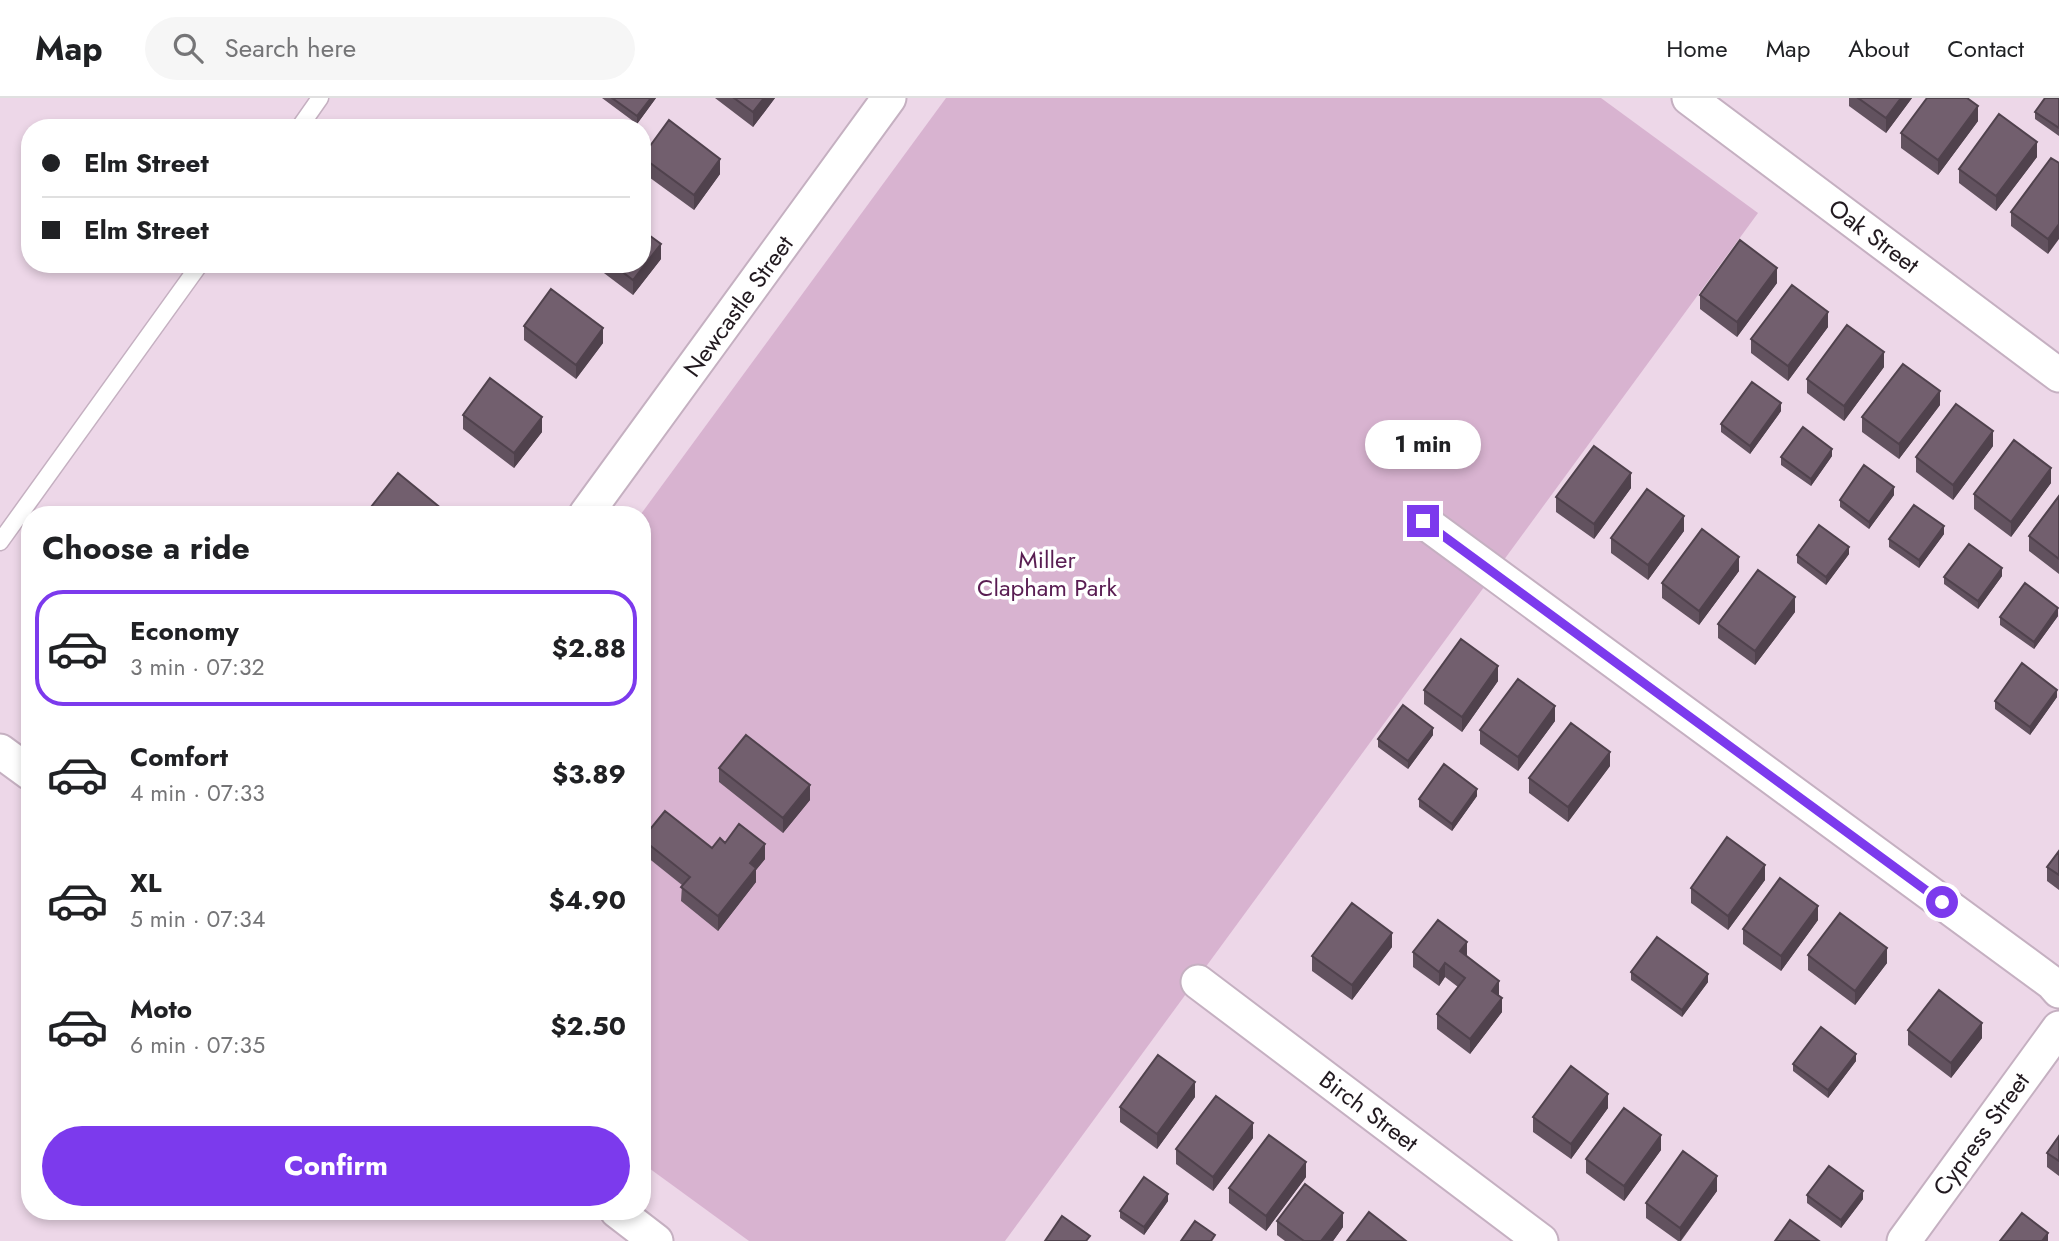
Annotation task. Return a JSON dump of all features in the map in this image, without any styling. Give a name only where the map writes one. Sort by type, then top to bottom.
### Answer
[{"type":"street","name":"Newcastle Street","points":[[592,506],[889,98]]},
{"type":"street","name":"Oak Street","points":[[1689,98],[2059,375]]},
{"type":"street","points":[[1423,521],[2052,983],[2059,991]]},
{"type":"street","points":[[0,751],[21,766]]},
{"type":"street","name":"Birch Street","points":[[1198,982],[1541,1241]]},
{"type":"street","name":"Cypress Street","points":[[1904,1241],[2059,1028]]},
{"type":"street","points":[[629,1220],[656,1241]]},
{"type":"lane","points":[[305,119],[320,98]]},
{"type":"lane","points":[[26,506],[194,273]]},
{"type":"lane","points":[[0,542],[21,513]]},
{"type":"green space","name":"Miller Clapham Park","points":[[946,98],[1601,98],[1758,213],[1005,1241],[749,1241],[651,1170],[651,506],[647,506]]},
{"type":"building","points":[[612,98],[651,98],[637,116]]},
{"type":"building","points":[[734,98],[764,98],[753,112]]},
{"type":"building","points":[[1858,98],[1901,98],[1886,118]]},
{"type":"building","points":[[1927,98],[1967,98],[1978,106],[1938,160],[1901,133]]},
{"type":"building","points":[[2045,98],[2059,98],[2059,128],[2035,112]]},
{"type":"building","points":[[1999,114],[2037,142],[1996,196],[1959,169]]},
{"type":"building","points":[[669,120],[720,159],[694,195],[651,164],[651,145]]},
{"type":"building","points":[[2051,158],[2059,163],[2059,224],[2048,239],[2011,212]]},
{"type":"building","points":[[651,237],[661,244],[651,257]]},
{"type":"building","points":[[1740,240],[1777,268],[1737,322],[1700,295]]},
{"type":"building","points":[[624,273],[638,273],[633,280]]},
{"type":"building","points":[[1792,285],[1828,312],[1788,366],[1751,339]]},
{"type":"building","points":[[551,289],[603,328],[576,365],[524,326]]},
{"type":"building","points":[[1847,325],[1884,352],[1844,406],[1807,379]]},
{"type":"building","points":[[1903,364],[1940,391],[1899,444],[1862,417]]},
{"type":"building","points":[[490,378],[542,417],[514,453],[463,415]]},
{"type":"building","points":[[1752,382],[1781,403],[1750,446],[1721,424]]},
{"type":"building","points":[[1956,404],[1993,431],[1953,485],[1916,457]]},
{"type":"building","points":[[1803,427],[1832,449],[1811,479],[1781,457]]},
{"type":"building","points":[[2014,440],[2051,468],[2011,522],[1974,494]]},
{"type":"building","points":[[1594,446],[1631,473],[1594,524],[1556,497]]},
{"type":"building","points":[[1864,465],[1894,487],[1869,522],[1840,500]]},
{"type":"building","points":[[398,473],[438,506],[372,506]]},
{"type":"building","points":[[1647,489],[1684,516],[1648,565],[1611,538]]},
{"type":"building","points":[[2059,496],[2059,559],[2029,536]]},
{"type":"building","points":[[1914,505],[1944,526],[1919,560],[1889,539]]},
{"type":"building","points":[[1819,525],[1849,547],[1826,577],[1797,555]]},
{"type":"building","points":[[1702,529],[1739,557],[1699,611],[1662,583]]},
{"type":"building","points":[[1969,544],[2002,568],[1978,601],[1944,577]]},
{"type":"building","points":[[1758,570],[1795,597],[1755,651],[1718,624]]},
{"type":"building","points":[[2025,583],[2058,608],[2034,642],[2000,617]]},
{"type":"building","points":[[1461,639],[1498,666],[1462,717],[1424,690]]},
{"type":"building","points":[[2022,663],[2057,690],[2030,727],[1995,701]]},
{"type":"building","points":[[1518,679],[1555,706],[1518,757],[1480,730]]},
{"type":"building","points":[[1403,705],[1433,728],[1408,761],[1378,739]]},
{"type":"building","points":[[1571,723],[1610,752],[1568,807],[1529,778]]},
{"type":"building","points":[[746,735],[810,785],[783,818],[719,768]]},
{"type":"building","points":[[1444,764],[1477,789],[1452,824],[1419,799]]},
{"type":"building","points":[[665,811],[712,848],[720,838],[725,843],[739,824],[765,844],[750,863],[756,868],[718,916],[681,887],[690,877],[651,846],[651,828]]},
{"type":"building","points":[[1727,837],[1765,865],[1728,916],[1691,888]]},
{"type":"building","points":[[2059,851],[2059,875],[2047,867]]},
{"type":"building","points":[[1780,878],[1818,906],[1781,956],[1743,929]]},
{"type":"building","points":[[1352,903],[1392,933],[1352,985],[1312,956]]},
{"type":"building","points":[[1840,913],[1887,948],[1855,991],[1808,955]]},
{"type":"building","points":[[1438,920],[1467,942],[1460,951],[1499,981],[1492,991],[1502,998],[1470,1039],[1437,1014],[1465,978],[1445,963],[1439,972],[1413,952]]},
{"type":"building","points":[[1657,937],[1708,974],[1682,1010],[1631,972]]},
{"type":"building","points":[[1939,990],[1982,1023],[1951,1063],[1908,1030]]},
{"type":"building","points":[[1821,1027],[1856,1054],[1828,1090],[1793,1064]]},
{"type":"building","points":[[1158,1055],[1195,1082],[1157,1134],[1120,1107]]},
{"type":"building","points":[[1571,1066],[1608,1094],[1571,1144],[1533,1117]]},
{"type":"building","points":[[1216,1096],[1253,1123],[1213,1177],[1176,1149]]},
{"type":"building","points":[[1624,1108],[1661,1135],[1624,1186],[1586,1159]]},
{"type":"building","points":[[1269,1135],[1306,1162],[1266,1216],[1229,1188]]},
{"type":"building","points":[[2059,1136],[2059,1161],[2047,1153]]},
{"type":"building","points":[[1683,1151],[1717,1176],[1680,1228],[1646,1203]]},
{"type":"building","points":[[1829,1166],[1863,1191],[1841,1220],[1807,1195]]},
{"type":"building","points":[[1144,1177],[1168,1194],[1144,1227],[1120,1211]]},
{"type":"building","points":[[1305,1184],[1343,1213],[1321,1241],[1304,1241],[1277,1221]]},
{"type":"building","points":[[1369,1212],[1406,1241],[1347,1241]]},
{"type":"building","points":[[2022,1213],[2048,1233],[2042,1241],[2000,1241]]},
{"type":"building","points":[[1062,1216],[1090,1236],[1086,1241],[1045,1241]]},
{"type":"building","points":[[1790,1220],[1819,1241],[1775,1241]]},
{"type":"building","points":[[1195,1221],[1215,1235],[1211,1241],[1181,1241]]},
{"type":"route","points":[[1423,521],[1942,902]]}]
